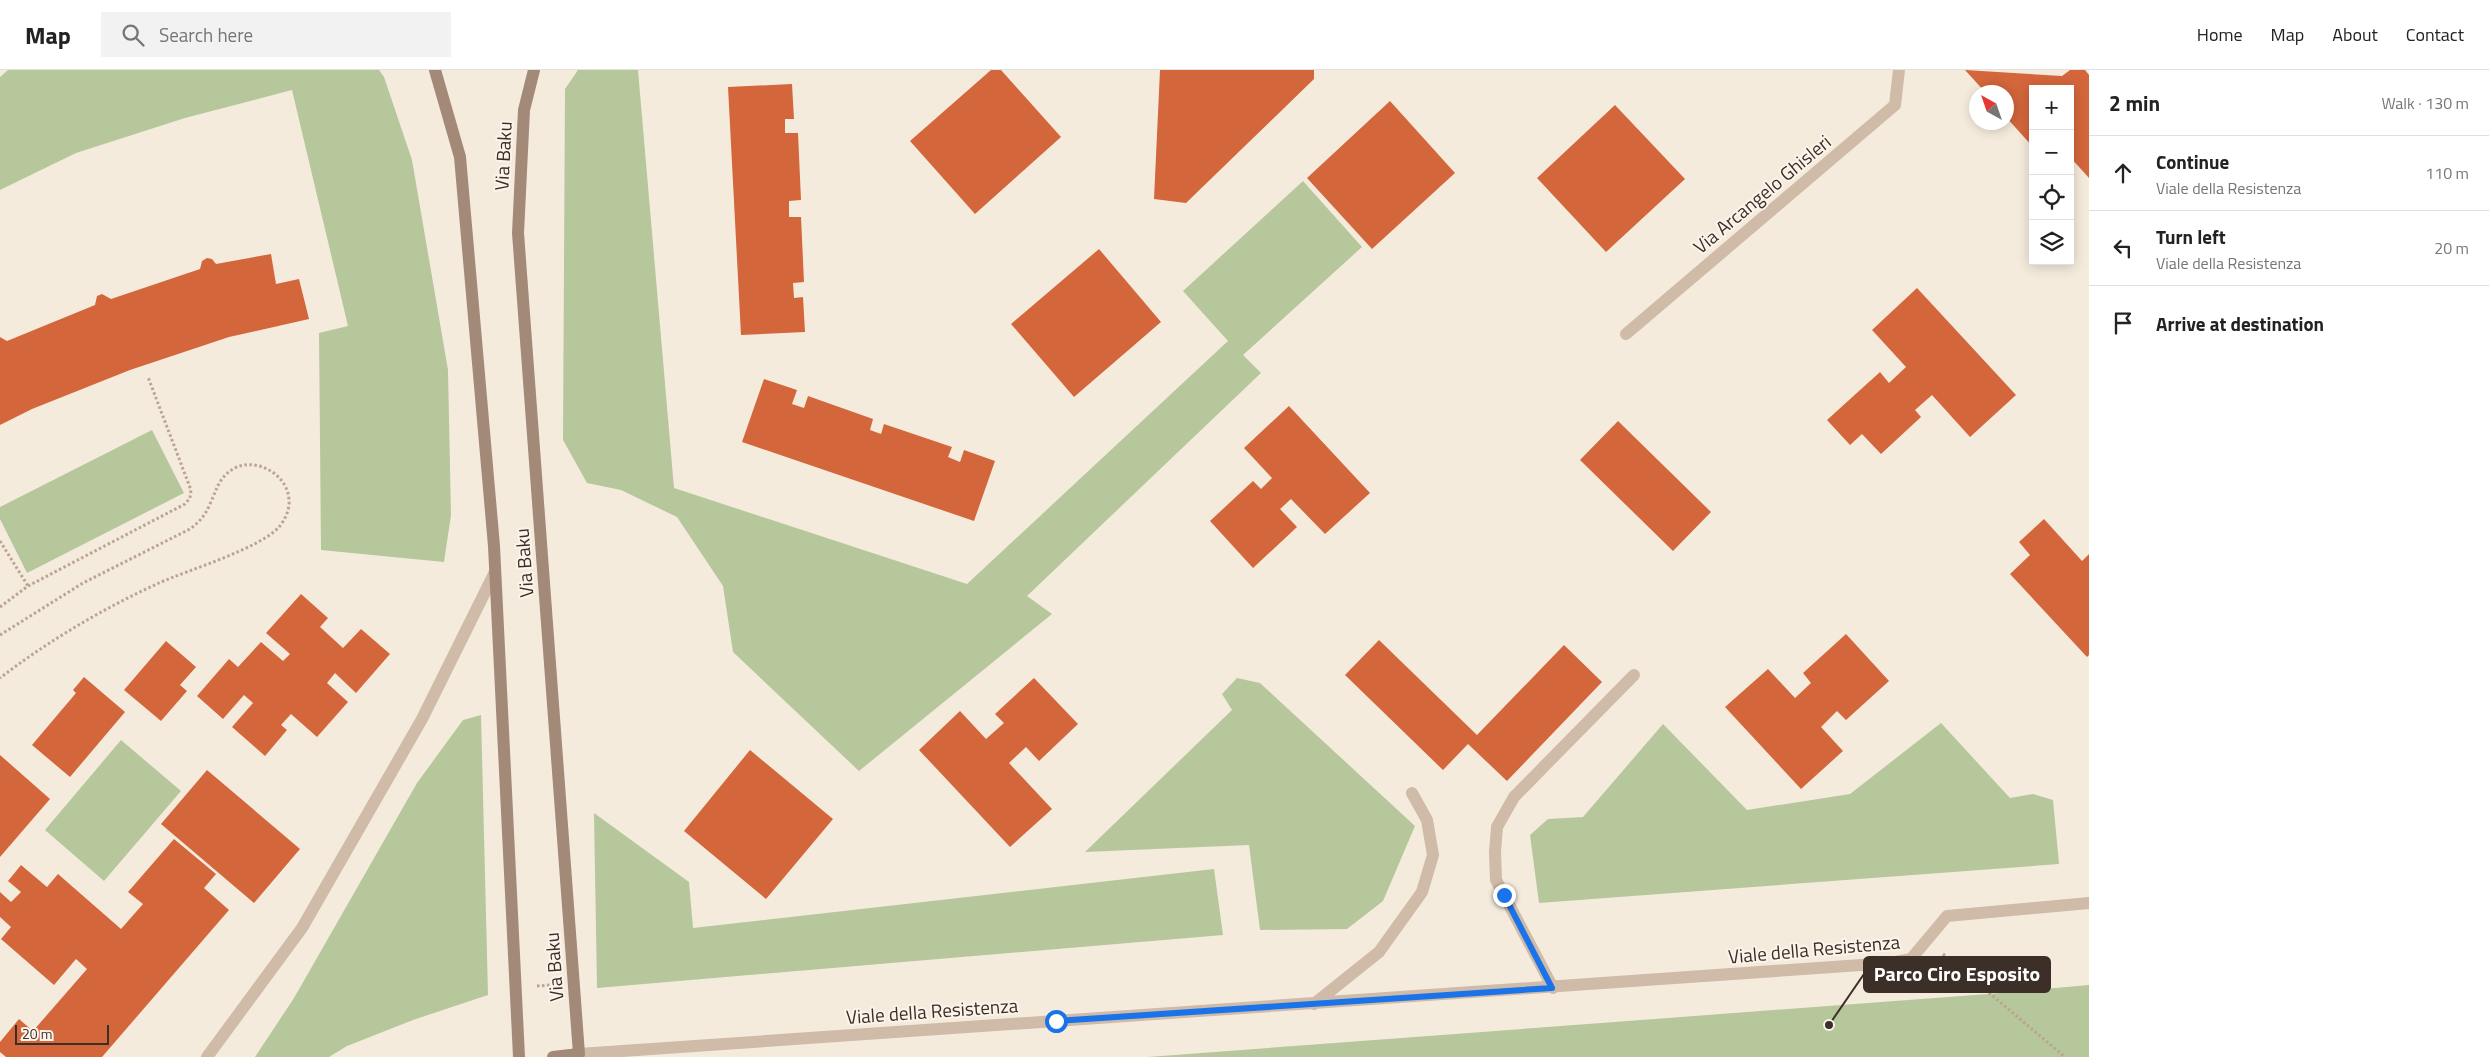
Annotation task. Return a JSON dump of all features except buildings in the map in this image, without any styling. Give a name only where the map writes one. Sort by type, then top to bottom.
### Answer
[{"type":"main road","name":"Via Baku","points":[[435,70],[460,157],[495,572],[519,1057]]},
{"type":"main road","name":"Via Baku","points":[[534,70],[524,110],[518,233],[579,1054]]},
{"type":"main road","name":"Viale della Resistenza","points":[[553,1057],[579,1054]]},
{"type":"street","name":"Via Arcangelo Ghisleri","points":[[1626,334],[1895,105],[1899,70]]},
{"type":"street","name":"Via Baku","points":[[207,1057],[302,928],[422,719],[495,572]]},
{"type":"street","points":[[1552,988],[1496,880],[1494,852],[1497,827],[1514,797],[1634,675]]},
{"type":"street","points":[[1314,1004],[1379,952],[1422,892],[1433,856],[1427,820],[1412,793]]},
{"type":"street","name":"Viale della Resistenza","points":[[579,1054],[1890,964],[1911,959],[1947,916],[2089,903]]},
{"type":"path","points":[[0,607],[28,586],[184,504],[190,498],[192,490],[148,377]]},
{"type":"path","points":[[0,635],[83,583],[190,529],[200,520],[209,507],[215,490],[223,477],[234,468],[248,464],[266,468],[277,474],[286,486],[289,500],[287,514],[279,528],[261,540],[158,584],[112,608],[57,639],[0,678]]},
{"type":"path","points":[[0,541],[28,586]]},
{"type":"path","points":[[1927,940],[2065,1057]]},
{"type":"path","points":[[532,987],[553,985]]},
{"type":"green space","points":[[8,70],[379,70],[384,77],[412,160],[448,370],[451,515],[444,562],[321,550],[319,333],[348,326],[292,90],[185,118],[76,153],[0,190],[0,77]]},
{"type":"green space","points":[[578,70],[638,70],[674,488],[967,584],[1228,341],[1183,291],[1303,181],[1362,247],[1243,355],[1261,373],[1027,596],[1052,614],[859,771],[733,652],[723,586],[677,517],[621,490],[587,483],[563,440],[565,89]]},
{"type":"green space","points":[[152,430],[184,493],[27,573],[0,519],[0,507]]},
{"type":"green space","points":[[1237,678],[1260,683],[1415,826],[1383,901],[1347,929],[1260,930],[1249,845],[1085,852],[1232,710],[1222,694]]},
{"type":"green space","points":[[481,715],[488,995],[413,1020],[347,1046],[329,1057],[255,1057],[294,998],[417,783],[463,720]]},
{"type":"green space","points":[[1941,723],[2010,798],[2033,794],[2053,800],[2059,864],[1539,903],[1530,835],[1548,819],[1583,817],[1663,724],[1747,810],[1850,794]]},
{"type":"green space","points":[[121,740],[181,791],[104,881],[45,830]]},
{"type":"green space","points":[[594,813],[689,882],[693,928],[1214,869],[1223,935],[597,988]]},
{"type":"green space","points":[[2089,985],[2089,1057],[1148,1057],[1988,994]]},
{"type":"place","name":"Parco Ciro Esposito","points":[[1829,1025]]},
{"type":"route","points":[[1056,1021],[1552,988],[1504,895]]}]
